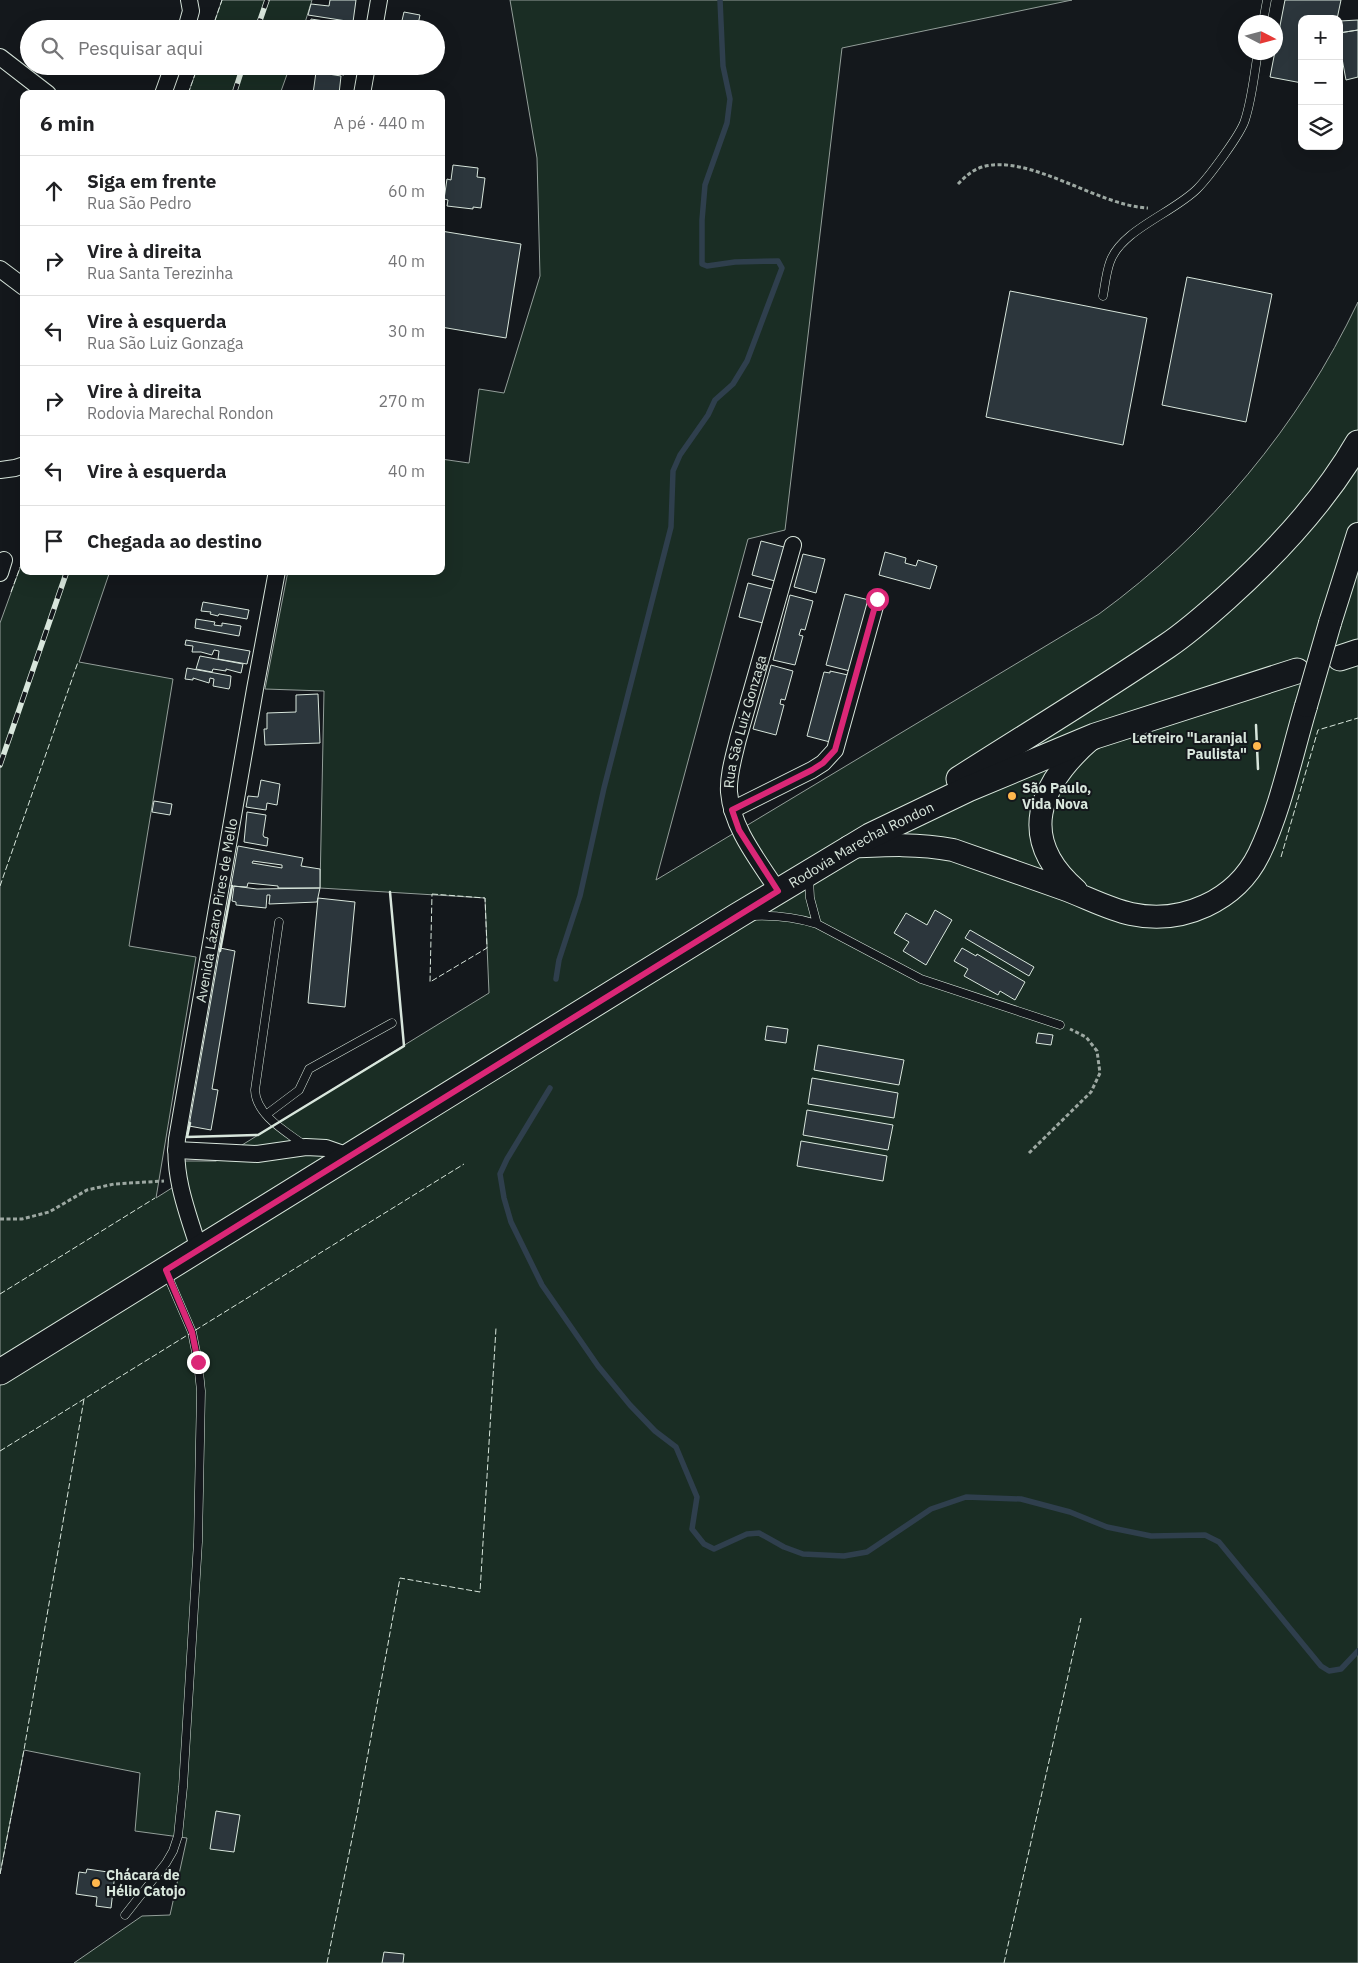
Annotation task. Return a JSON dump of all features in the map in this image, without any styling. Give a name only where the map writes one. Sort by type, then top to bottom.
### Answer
[{"type":"main road","points":[[859,841],[1168,645],[1201,620],[1293,533],[1326,490],[1358,443]]},
{"type":"main road","points":[[859,841],[920,845],[953,850],[1133,915],[1161,917],[1194,911],[1212,903],[1236,886],[1248,872],[1267,835],[1358,534]]},
{"type":"main road","name":"Rodovia Marechal Rondon","points":[[0,1372],[859,841],[968,788],[1095,736],[1296,671]]},
{"type":"main road","points":[[1083,896],[1065,881],[1050,862],[1040,829],[1042,810],[1049,791],[1059,773],[1074,754],[1095,736]]},
{"type":"street","points":[[188,20],[191,11],[189,0]]},
{"type":"street","points":[[376,20],[379,0]]},
{"type":"street","points":[[0,57],[20,72]]},
{"type":"street","points":[[23,75],[43,90]]},
{"type":"street","points":[[164,90],[170,75]]},
{"type":"street","points":[[363,90],[365,75]]},
{"type":"street","points":[[0,269],[20,284]]},
{"type":"street","points":[[0,470],[20,466]]},
{"type":"street","name":"Rua São Luiz Gonzaga","points":[[778,891],[739,830],[732,810],[729,790],[734,754],[793,545]]},
{"type":"street","name":"Avenida Lázaro Pires de Mello","points":[[199,1249],[179,1178],[176,1150],[251,709],[276,575]]},
{"type":"street","points":[[732,810],[812,770],[823,763],[835,750],[877,599]]},
{"type":"street","points":[[176,1150],[257,1154],[306,1147],[326,1148],[349,1156]]},
{"type":"lane","points":[[1264,15],[1267,0]]},
{"type":"lane","points":[[1103,296],[1110,262],[1118,248],[1134,234],[1176,207],[1197,189],[1222,157],[1245,122],[1257,60]]},
{"type":"lane","points":[[810,872],[810,898],[817,924]]},
{"type":"lane","points":[[737,916],[781,915],[800,918],[817,924],[921,979],[1060,1025]]},
{"type":"lane","points":[[279,922],[255,1090],[256,1099],[276,1124],[306,1147]]},
{"type":"lane","points":[[267,1114],[299,1090],[310,1069],[392,1023]]},
{"type":"lane","points":[[125,1915],[166,1862],[176,1844],[186,1748],[198,1542],[200,1391],[192,1332],[166,1270]]},
{"type":"path","points":[[958,184],[969,174],[983,167],[1003,165],[1025,168],[1126,205],[1159,209],[1176,207]]},
{"type":"path","points":[[1029,1154],[1091,1092],[1100,1073],[1097,1052],[1086,1037],[1060,1025]]},
{"type":"path","points":[[0,1219],[22,1219],[48,1212],[87,1190],[114,1184],[145,1183],[179,1178]]},
{"type":"green space","points":[[222,0],[312,0],[306,20],[215,20]]},
{"type":"green space","points":[[510,0],[1072,0],[842,48],[785,530],[748,539],[656,880],[1099,614],[1140,582],[1178,549],[1248,474],[1308,392],[1358,302],[1358,1963],[74,1963],[142,1916],[170,1915],[187,1838],[135,1831],[140,1773],[24,1750],[0,1874],[0,623],[20,568],[20,575],[109,575],[79,662],[173,679],[129,946],[196,957],[156,1198],[186,1179],[184,1161],[216,1161],[489,993],[485,898],[320,888],[324,691],[265,689],[287,575],[445,575],[445,460],[469,463],[479,389],[504,393],[540,276],[537,158]]},
{"type":"green space","points":[[195,75],[287,75],[281,90],[189,90]]},
{"type":"building","points":[[330,0],[356,0],[353,20],[308,15],[311,4],[329,6]]},
{"type":"building","points":[[1285,0],[1341,0],[1338,15],[1298,15],[1298,82],[1270,77],[1273,60],[1283,60],[1282,15]]},
{"type":"building","points":[[404,12],[420,15],[419,20],[402,20]]},
{"type":"building","points":[[1358,20],[1358,30],[1343,32],[1343,21]]},
{"type":"building","points":[[1358,30],[1358,77],[1346,80],[1343,64],[1343,32]]},
{"type":"building","points":[[316,75],[341,76],[339,90],[314,90]]},
{"type":"building","points":[[453,165],[478,168],[477,177],[485,178],[481,208],[447,206],[448,200],[445,199],[445,192],[447,179],[451,180]]},
{"type":"building","points":[[445,232],[521,244],[506,338],[445,328]]},
{"type":"building","points":[[1187,277],[1272,294],[1246,422],[1162,405]]},
{"type":"building","points":[[1010,291],[1147,318],[1123,445],[986,417]]},
{"type":"building","points":[[761,541],[784,547],[775,581],[752,575]]},
{"type":"building","points":[[885,552],[906,558],[905,563],[916,566],[918,560],[937,566],[930,589],[879,575]]},
{"type":"building","points":[[803,554],[825,559],[816,593],[794,587]]},
{"type":"building","points":[[748,583],[772,589],[763,623],[739,617]]},
{"type":"building","points":[[845,594],[869,600],[850,671],[826,665]]},
{"type":"building","points":[[790,595],[813,601],[805,630],[801,629],[799,635],[803,636],[795,665],[773,660]]},
{"type":"building","points":[[203,602],[249,610],[247,619],[219,614],[218,616],[210,614],[211,612],[201,611]]},
{"type":"building","points":[[196,619],[215,622],[214,625],[222,626],[222,623],[241,626],[239,636],[195,628]]},
{"type":"building","points":[[186,640],[250,651],[247,664],[218,659],[219,651],[214,650],[212,655],[192,652],[193,646],[185,645]]},
{"type":"building","points":[[200,656],[243,664],[241,673],[226,669],[226,671],[213,669],[212,672],[196,669]]},
{"type":"building","points":[[771,665],[793,671],[785,700],[781,699],[780,704],[784,705],[776,735],[753,729]]},
{"type":"building","points":[[187,668],[231,676],[229,689],[213,686],[214,679],[210,678],[209,683],[193,678],[193,680],[185,679]]},
{"type":"building","points":[[830,671],[848,675],[830,742],[807,736],[824,672],[830,673]]},
{"type":"building","points":[[318,694],[320,743],[265,745],[264,729],[267,729],[267,713],[296,712],[296,695]]},
{"type":"building","points":[[261,780],[280,784],[277,805],[267,803],[266,810],[246,807],[248,796],[258,797]]},
{"type":"building","points":[[154,801],[172,804],[170,815],[152,812]]},
{"type":"building","points":[[247,812],[266,815],[263,835],[268,838],[267,846],[244,842]]},
{"type":"building","points":[[238,846],[303,858],[301,866],[320,869],[320,888],[278,888],[278,886],[248,883],[247,887],[231,886]],"holes":[[[253,861],[282,865],[282,868],[252,863]]]},
{"type":"building","points":[[234,886],[257,889],[320,888],[317,902],[269,904],[270,895],[267,895],[266,908],[236,905],[236,902],[232,901]]},
{"type":"building","points":[[318,898],[355,902],[345,1007],[308,1003]]},
{"type":"building","points":[[935,910],[952,920],[926,965],[903,951],[909,942],[894,933],[906,913],[927,925]]},
{"type":"building","points":[[970,930],[1034,967],[1029,976],[965,938]]},
{"type":"building","points":[[220,948],[235,951],[212,1089],[218,1090],[211,1130],[189,1126]]},
{"type":"building","points":[[962,948],[976,956],[977,954],[1025,982],[1015,1000],[1000,991],[998,995],[964,976],[968,969],[954,961]]},
{"type":"building","points":[[767,1026],[788,1029],[786,1043],[765,1040]]},
{"type":"building","points":[[1038,1033],[1053,1035],[1051,1045],[1036,1043]]},
{"type":"building","points":[[818,1045],[904,1060],[899,1085],[814,1070]]},
{"type":"building","points":[[812,1078],[898,1093],[894,1118],[808,1104]]},
{"type":"building","points":[[807,1110],[893,1125],[888,1150],[803,1135]]},
{"type":"building","points":[[801,1141],[887,1156],[883,1181],[797,1166]]},
{"type":"building","points":[[216,1811],[240,1815],[234,1852],[210,1849]]},
{"type":"building","name":"Chácara de Hélio Catojo","points":[[87,1869],[115,1873],[111,1908],[96,1906],[97,1897],[76,1894],[79,1872],[86,1873]]},
{"type":"building","points":[[384,1952],[404,1954],[403,1963],[382,1963]]},
{"type":"waterway","points":[[556,979],[559,960],[580,896],[604,788],[671,527],[673,471],[680,455],[708,415],[715,400],[733,384],[747,361],[782,268],[778,261],[735,262],[707,266],[702,264],[702,220],[705,185],[727,123],[730,99],[723,66],[720,0]]},
{"type":"waterway","points":[[550,1088],[500,1174],[511,1222],[542,1285],[598,1366],[630,1405],[655,1431],[676,1447],[697,1497],[692,1529],[704,1544],[714,1549],[747,1534],[759,1533],[784,1547],[803,1554],[844,1556],[867,1552],[931,1509],[966,1497],[1021,1499],[1070,1512],[1107,1527],[1151,1536],[1205,1535],[1219,1542],[1321,1666],[1329,1671],[1341,1669],[1358,1651]]},
{"type":"railway","points":[[260,20],[267,0]]},
{"type":"railway","points":[[235,90],[240,75]]},
{"type":"railway","points":[[0,765],[66,575]]},
{"type":"fence","points":[[215,20],[222,0]]},
{"type":"fence","points":[[189,90],[195,75]]},
{"type":"fence","points":[[11,592],[20,568]]},
{"type":"fence","points":[[0,886],[78,662]]},
{"type":"fence","points":[[1281,857],[1318,730],[1358,718]]},
{"type":"fence","points":[[432,894],[485,898],[487,948],[430,982],[432,894]]},
{"type":"fence","points":[[0,1451],[464,1164]]},
{"type":"fence","points":[[0,1294],[155,1198]]},
{"type":"fence","points":[[327,1963],[357,1814],[400,1578],[480,1592],[496,1328]]},
{"type":"fence","points":[[0,1874],[24,1750],[84,1399]]},
{"type":"fence","points":[[1004,1963],[1081,1618]]},
{"type":"wall","points":[[1256,725],[1258,769]]},
{"type":"wall","points":[[220,951],[232,886]]},
{"type":"wall","points":[[190,1123],[187,1137],[258,1135],[404,1046],[390,892]]},
{"type":"place","name":"Letreiro \"Laranjal Paulista\"","points":[[1257,746]]},
{"type":"place","name":"São Paulo, Vida Nova","points":[[1012,796]]},
{"type":"place","name":"Chácara de Hélio Catojo","points":[[96,1883]]},
{"type":"route","points":[[198,1362],[192,1332],[166,1270],[778,891],[739,830],[732,810],[812,770],[823,763],[835,750],[877,599]]}]
